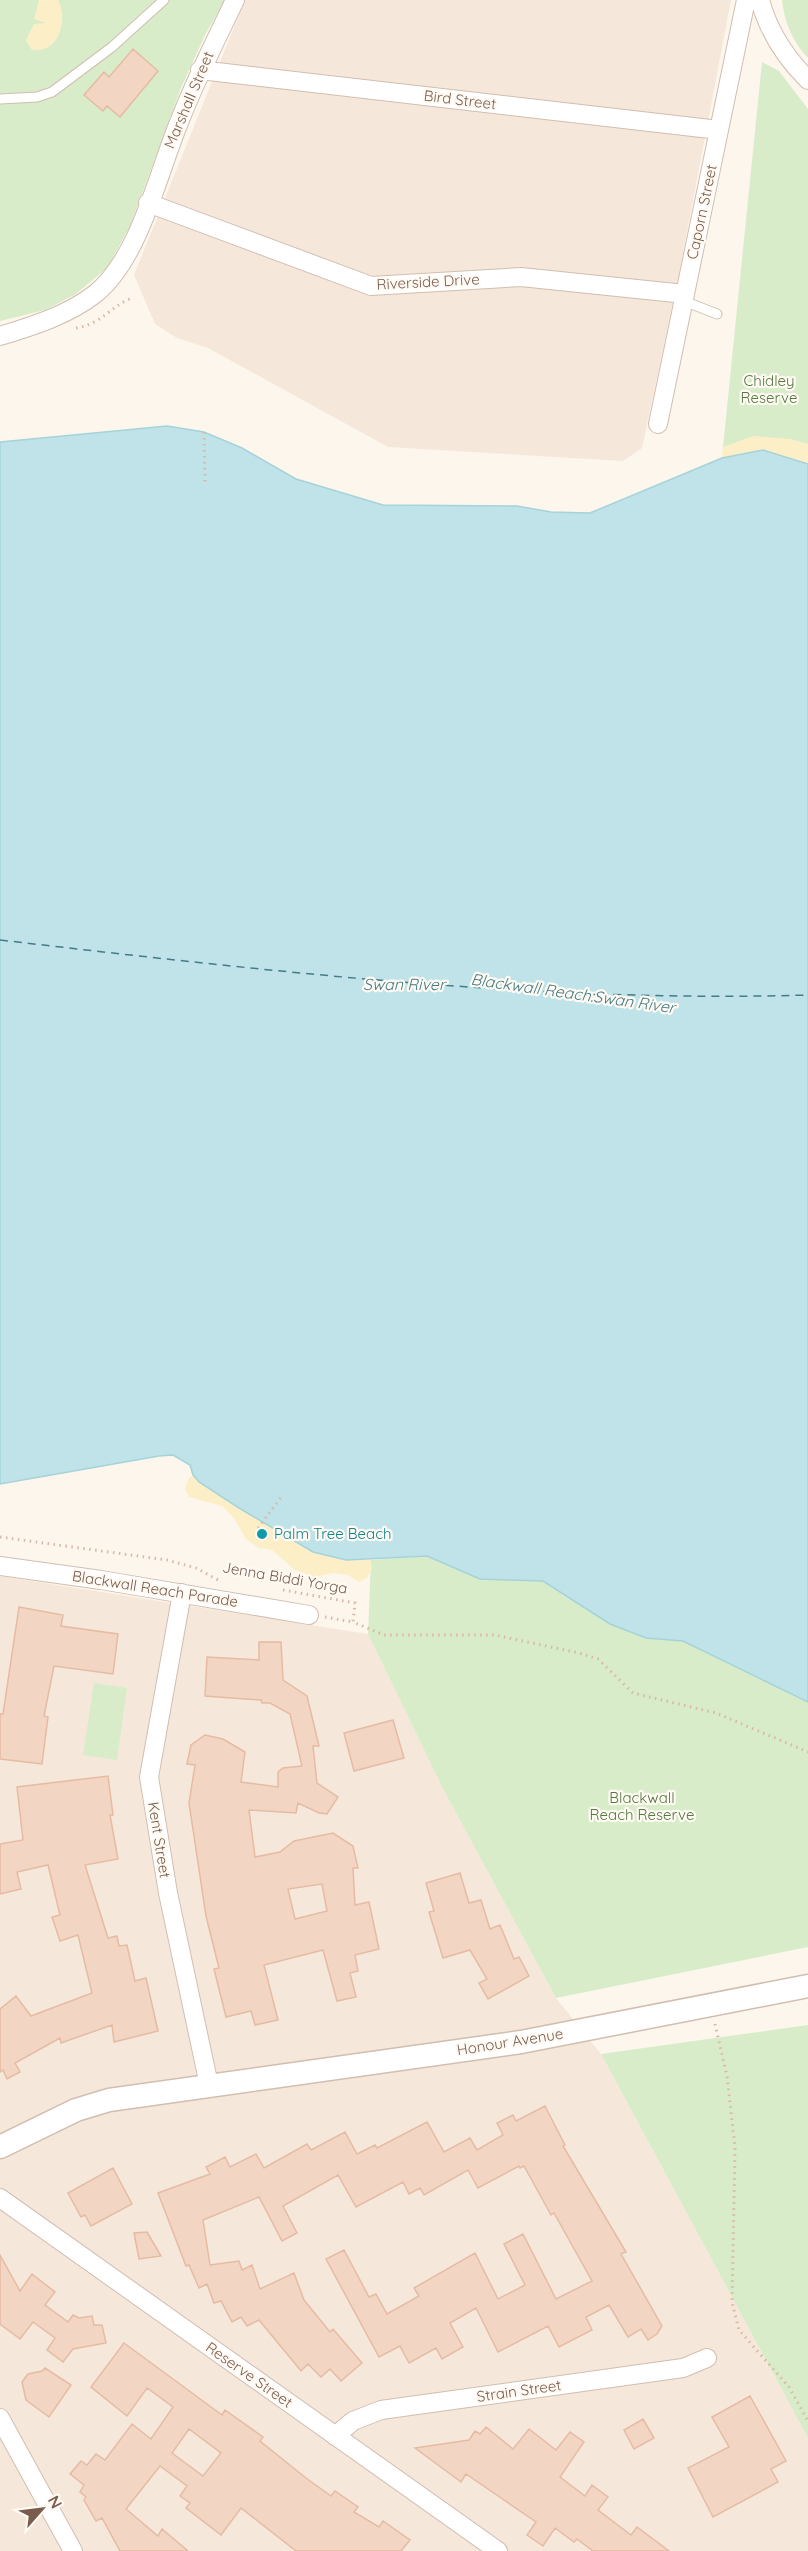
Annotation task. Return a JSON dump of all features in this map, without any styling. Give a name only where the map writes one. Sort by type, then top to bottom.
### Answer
[{"type":"street","name":"Marshall Street","points":[[0,336],[51,319],[96,293],[115,273],[127,254],[200,70],[235,0]]},
{"type":"street","name":"Caporn Street","points":[[658,424],[746,0]]},
{"type":"street","points":[[760,0],[770,28],[785,53],[808,80]]},
{"type":"street","name":"Bird Street","points":[[200,70],[719,129]]},
{"type":"street","name":"Riverside Drive","points":[[148,203],[371,286],[521,277],[685,297]]},
{"type":"street","name":"Blackwall Reach Parade","points":[[0,1566],[182,1593],[309,1615]]},
{"type":"street","name":"Kent Street","points":[[182,1593],[149,1778],[168,1893],[209,2085]]},
{"type":"street","name":"Honour Avenue","points":[[0,2147],[76,2110],[109,2100],[521,2042],[808,1986]]},
{"type":"street","name":"Reserve Street","points":[[0,2198],[498,2551]]},
{"type":"street","name":"Strain Street","points":[[335,2436],[353,2421],[381,2410],[683,2368],[707,2358]]},
{"type":"street","points":[[0,2418],[73,2551]]},
{"type":"lane","points":[[0,99],[22,99],[52,92],[112,47],[164,0]]},
{"type":"lane","points":[[685,297],[717,314]]},
{"type":"path","points":[[78,328],[107,316],[130,298]]},
{"type":"path","points":[[204,432],[205,482]]},
{"type":"path","points":[[258,1528],[282,1496]]},
{"type":"path","name":"Jenna Biddi Yorga","points":[[0,1537],[168,1560],[196,1568],[222,1582]]},
{"type":"path","name":"Jenna Biddi Yorga","points":[[280,1590],[355,1603],[353,1622]]},
{"type":"path","points":[[309,1615],[353,1622],[384,1635],[495,1635],[579,1653],[598,1659],[633,1693],[716,1713],[808,1752]]},
{"type":"path","points":[[710,2005],[727,2076],[735,2148],[732,2302],[739,2330],[789,2387],[808,2421]]},
{"type":"shaded area","points":[[245,0],[731,0],[680,269],[642,448],[623,461],[388,447],[208,348],[177,338],[155,324],[134,275]]},
{"type":"shaded area","points":[[0,1576],[368,1634],[442,1787],[556,1998],[601,2054],[808,2438],[808,2551],[0,2551]]},
{"type":"green space","points":[[0,0],[225,0],[205,35],[181,88],[130,226],[108,267],[76,294],[45,310],[0,321]]},
{"type":"green space","points":[[782,0],[808,0],[808,58],[790,31]]},
{"type":"green space","name":"Chidley Reserve","points":[[762,62],[779,71],[808,109],[808,444],[789,439],[723,447]]},
{"type":"green space","name":"Blackwall Reach Reserve","points":[[427,1556],[480,1579],[543,1581],[610,1624],[646,1638],[683,1641],[808,1702],[808,1947],[556,1998],[442,1787],[368,1634],[371,1560]]},
{"type":"green space","points":[[94,1683],[127,1688],[117,1760],[83,1755]]},
{"type":"green space","points":[[808,2025],[808,2438],[601,2054]]},
{"type":"sand","points":[[39,0],[58,0],[62,17],[59,35],[48,47],[40,50],[31,49],[26,40],[34,24],[46,23],[34,19]]},
{"type":"sand","points":[[753,436],[789,439],[808,444],[808,464],[763,450],[722,458],[723,447]]},
{"type":"sand","name":"Palm Tree Beach","points":[[193,1475],[199,1482],[346,1560],[371,1560],[372,1569],[367,1578],[359,1582],[348,1575],[334,1573],[315,1577],[295,1570],[272,1550],[259,1548],[246,1539],[233,1517],[222,1506],[189,1497],[185,1489],[189,1478]]},
{"type":"water","name":"Swan River","points":[[167,426],[204,432],[242,448],[296,479],[383,505],[517,506],[551,512],[590,513],[722,458],[763,450],[808,464],[808,1702],[683,1641],[646,1638],[610,1624],[543,1581],[480,1579],[427,1556],[346,1560],[313,1552],[199,1482],[193,1475],[190,1465],[173,1455],[0,1484],[0,442]]},
{"type":"building","points":[[133,49],[158,71],[120,117],[107,106],[103,111],[84,95],[104,72],[109,77]]},
{"type":"building","points":[[19,1607],[63,1615],[61,1626],[118,1634],[113,1674],[54,1666],[44,1716],[48,1717],[42,1764],[0,1759],[0,1714],[3,1714]]},
{"type":"building","points":[[259,1642],[281,1642],[283,1680],[307,1696],[319,1746],[313,1746],[317,1783],[338,1797],[327,1814],[319,1813],[298,1803],[296,1813],[249,1810],[255,1857],[280,1852],[294,1841],[333,1833],[353,1846],[358,1868],[353,1868],[355,1905],[369,1902],[379,1949],[355,1955],[358,1971],[350,1973],[356,1997],[337,2001],[323,1950],[264,1965],[278,2020],[255,2025],[251,2011],[226,2017],[214,1969],[219,1968],[206,1916],[189,1803],[195,1765],[187,1764],[191,1745],[205,1735],[223,1739],[245,1752],[241,1782],[278,1787],[278,1772],[283,1768],[302,1766],[290,1714],[270,1703],[262,1703],[261,1700],[205,1696],[207,1657],[259,1660]],"holes":[[[322,1884],[327,1911],[295,1919],[288,1889]]]},
{"type":"building","points":[[393,1720],[404,1758],[354,1771],[344,1733]]},
{"type":"building","points":[[108,1776],[113,1815],[110,1815],[118,1859],[85,1865],[108,1938],[117,1936],[119,1946],[127,1945],[135,1981],[146,1978],[158,2031],[114,2042],[112,2025],[61,2043],[60,2038],[15,2063],[20,2072],[7,2079],[3,2070],[0,2072],[0,2009],[16,1996],[31,2016],[92,1993],[78,1935],[60,1941],[52,1917],[60,1915],[48,1865],[17,1872],[21,1889],[0,1894],[0,1844],[23,1840],[17,1787]]},
{"type":"building","points":[[460,1873],[469,1903],[481,1900],[490,1929],[500,1925],[514,1959],[519,1957],[529,1976],[488,1999],[479,1983],[487,1979],[470,1950],[443,1958],[429,1912],[434,1911],[426,1883]]},
{"type":"building","points":[[545,2106],[565,2145],[563,2146],[626,2252],[621,2254],[662,2326],[657,2334],[648,2340],[641,2329],[628,2337],[609,2305],[586,2317],[592,2330],[559,2347],[548,2326],[498,2352],[476,2308],[450,2323],[463,2347],[442,2359],[436,2348],[409,2363],[400,2346],[379,2357],[326,2259],[344,2250],[369,2297],[376,2294],[387,2314],[419,2296],[414,2288],[475,2253],[498,2299],[525,2285],[504,2244],[523,2234],[556,2299],[592,2281],[554,2213],[551,2215],[524,2166],[520,2168],[519,2166],[478,2188],[468,2170],[424,2195],[420,2188],[409,2194],[403,2182],[356,2207],[338,2175],[283,2206],[297,2233],[282,2241],[259,2197],[203,2220],[210,2265],[239,2261],[242,2270],[252,2265],[260,2289],[294,2273],[304,2300],[330,2332],[333,2329],[362,2363],[341,2381],[330,2369],[321,2377],[308,2364],[301,2371],[259,2320],[247,2326],[241,2317],[232,2322],[221,2301],[214,2303],[207,2284],[199,2288],[189,2265],[186,2266],[158,2193],[210,2174],[206,2167],[225,2157],[230,2167],[256,2154],[264,2168],[307,2144],[311,2150],[345,2132],[357,2154],[375,2145],[377,2148],[427,2122],[444,2152],[470,2138],[477,2150],[503,2135],[497,2123],[513,2115],[516,2121]]},
{"type":"building","points":[[113,2168],[132,2204],[91,2226],[85,2215],[81,2217],[68,2193]]},
{"type":"building","points":[[147,2232],[161,2256],[139,2259],[134,2233]]},
{"type":"building","points":[[0,2255],[20,2291],[32,2274],[55,2292],[45,2305],[68,2322],[73,2315],[79,2318],[92,2316],[94,2325],[102,2325],[106,2343],[73,2349],[63,2362],[47,2350],[55,2338],[33,2322],[20,2339],[0,2324]]},
{"type":"building","points":[[124,2343],[222,2415],[225,2410],[263,2437],[260,2441],[306,2478],[331,2496],[335,2491],[358,2507],[354,2512],[379,2527],[383,2521],[410,2540],[401,2551],[296,2551],[241,2508],[221,2535],[186,2508],[190,2503],[180,2496],[187,2486],[160,2466],[126,2509],[158,2536],[162,2529],[188,2551],[120,2551],[102,2518],[96,2521],[84,2500],[86,2497],[80,2492],[84,2485],[70,2474],[81,2461],[87,2465],[96,2454],[105,2460],[132,2424],[151,2439],[173,2407],[147,2388],[127,2416],[91,2387]],"holes":[[[189,2429],[221,2453],[203,2476],[172,2453]]]},
{"type":"building","points":[[45,2368],[71,2385],[49,2417],[26,2400],[22,2382],[28,2374],[42,2371]]},
{"type":"building","points":[[750,2396],[786,2461],[771,2469],[778,2482],[713,2517],[688,2468],[729,2447],[712,2417]]},
{"type":"building","points":[[643,2419],[654,2438],[634,2449],[624,2430]]},
{"type":"building","points":[[486,2427],[513,2449],[529,2429],[556,2450],[570,2432],[584,2442],[560,2477],[585,2496],[592,2485],[608,2497],[598,2510],[631,2535],[637,2527],[669,2551],[593,2551],[577,2539],[574,2542],[555,2528],[543,2546],[527,2535],[536,2522],[466,2474],[461,2482],[415,2448],[469,2440],[475,2431],[480,2434]]},
{"type":"ferry route","points":[[0,940],[302,973],[505,989],[606,994],[808,995]]},
{"type":"place","name":"Palm Tree Beach","points":[[262,1534]]},
{"type":"water label","name":"Blackwall Reach:Swan River","points":[[573,993]]}]
